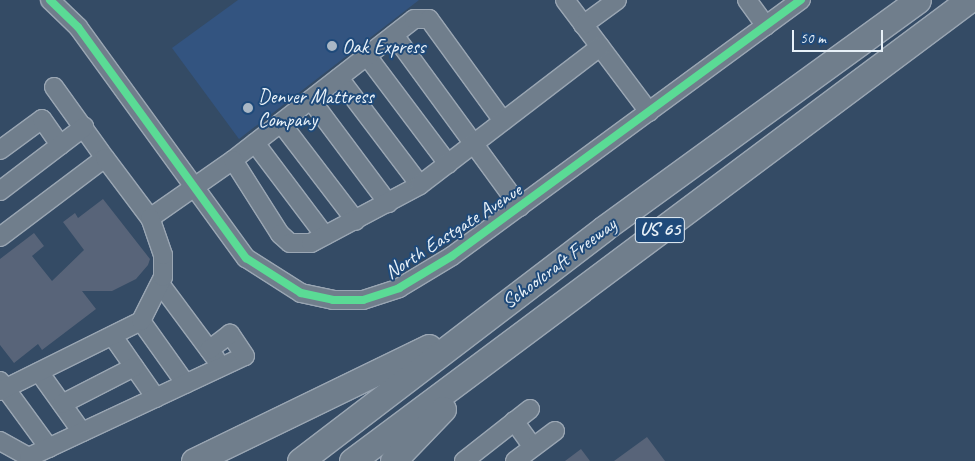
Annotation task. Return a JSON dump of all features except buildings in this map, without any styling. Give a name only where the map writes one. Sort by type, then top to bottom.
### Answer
[{"type":"highway","name":"Schoolcraft Freeway","points":[[300,461],[603,229],[918,0]]},
{"type":"highway","name":"Schoolcraft Freeway","points":[[352,461],[968,0]]},
{"type":"highway","points":[[194,461],[407,359],[603,229]]},
{"type":"highway","points":[[393,461],[462,393],[625,256]]},
{"type":"street","name":"North Eastgate Avenue","points":[[50,0],[78,27],[246,258],[301,293],[333,300],[381,297],[399,288],[520,207],[801,0]]},
{"type":"street","points":[[565,0],[649,112]]},
{"type":"street","points":[[584,25],[617,0]]},
{"type":"street","points":[[747,0],[766,26]]},
{"type":"street","points":[[150,218],[196,190],[414,20],[430,19],[503,121]]},
{"type":"street","points":[[394,35],[520,207]]},
{"type":"street","points":[[233,160],[290,243],[311,243],[356,221],[420,185],[600,47]]},
{"type":"street","points":[[367,56],[448,164]]},
{"type":"street","points":[[339,78],[420,185]]},
{"type":"street","points":[[49,448],[2,387],[114,338],[141,321],[161,285],[163,255],[150,218],[54,87]]},
{"type":"street","points":[[311,100],[388,203]]},
{"type":"street","points":[[0,150],[42,119],[60,146]]},
{"type":"street","points":[[281,123],[356,221]]},
{"type":"street","points":[[0,191],[84,127]]},
{"type":"street","points":[[255,143],[325,236]]},
{"type":"street","points":[[0,237],[105,158]]},
{"type":"street","points":[[161,285],[222,367]]},
{"type":"street","points":[[141,321],[186,384]]},
{"type":"street","points":[[0,441],[29,457],[245,356],[230,334],[209,350]]},
{"type":"street","points":[[114,338],[156,398]]},
{"type":"street","points":[[62,404],[134,367]]},
{"type":"street","points":[[39,372],[82,432]]},
{"type":"street","points":[[464,461],[530,408]]},
{"type":"street","points":[[514,421],[533,447]]},
{"type":"street","points":[[515,461],[555,431]]},
{"type":"shaded area","points":[[238,0],[419,0],[239,139],[172,48]]},
{"type":"cycle path","points":[[50,0],[78,27],[246,258],[301,293],[333,300],[363,300],[399,288],[452,256],[801,0]]},
{"type":"place","name":"Oak Express","points":[[332,46]]},
{"type":"place","name":"Denver Mattress Company","points":[[248,108]]}]
